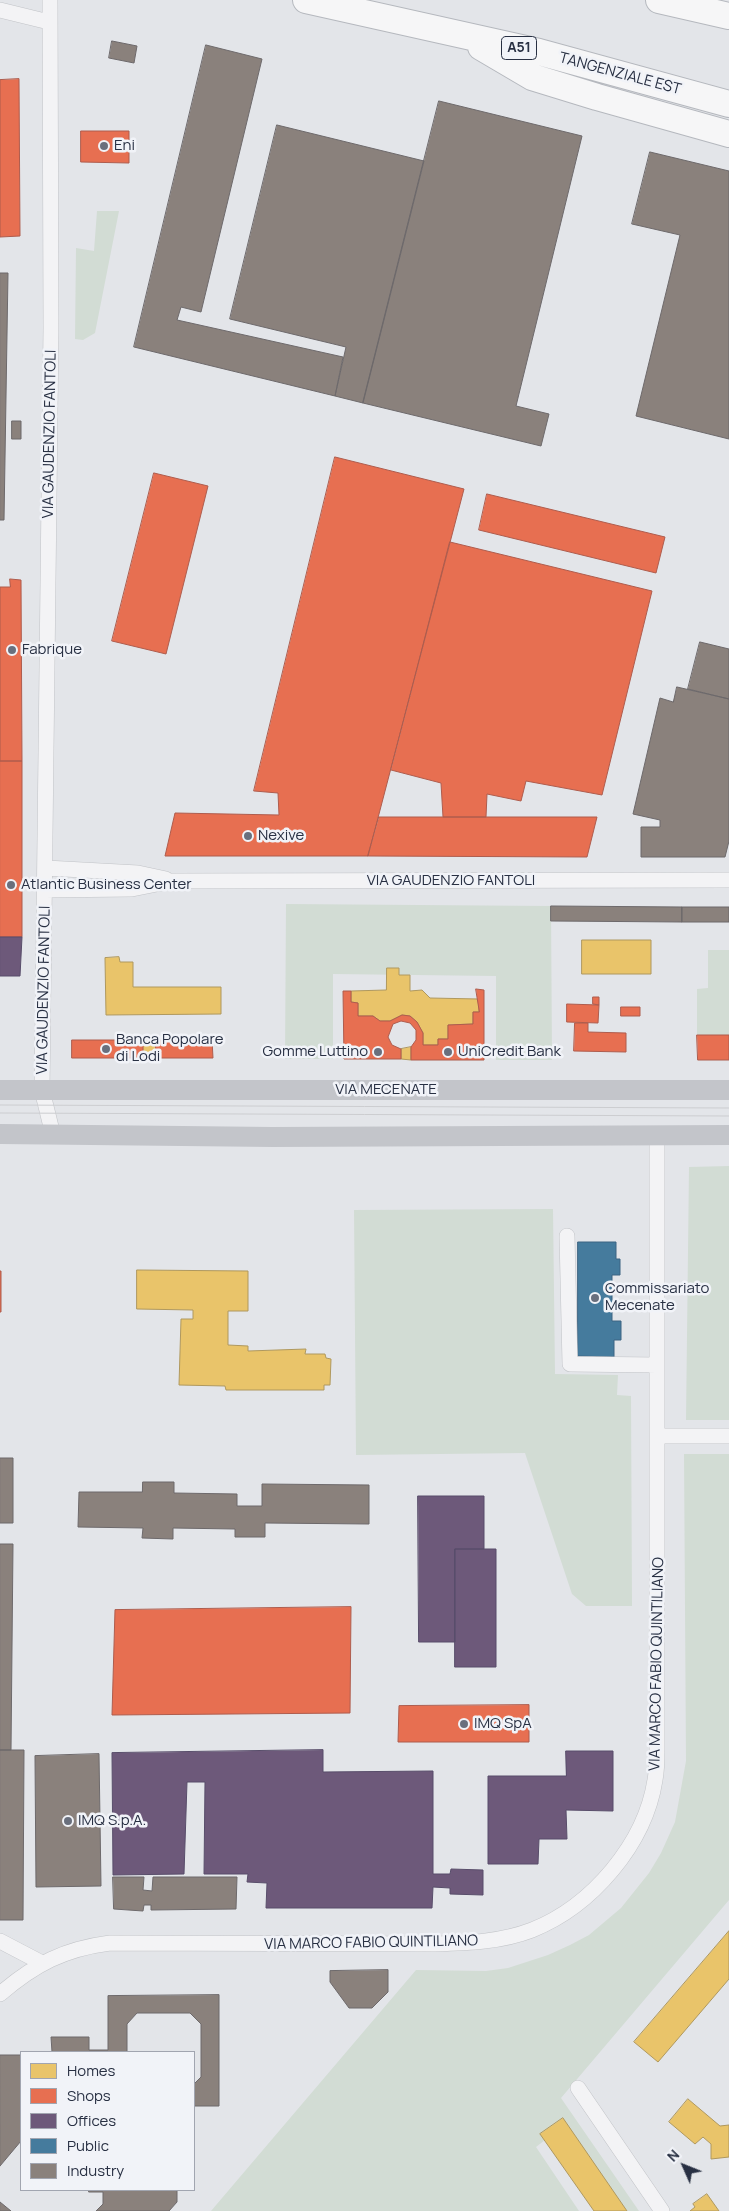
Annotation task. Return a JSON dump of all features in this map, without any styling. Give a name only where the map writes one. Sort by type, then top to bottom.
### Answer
[{"type":"highway","name":"TANGENZIALE EST","points":[[306,0],[539,52],[729,104]]},
{"type":"highway","points":[[659,0],[729,16]]},
{"type":"highway","points":[[461,35],[532,77],[597,98],[729,134]]},
{"type":"main road","name":"VIA MECENATE","points":[[0,1090],[729,1090]]},
{"type":"main road","points":[[0,1134],[282,1137],[729,1135]]},
{"type":"street","name":"VIA GAUDENZIO FANTOLI","points":[[42,1090],[46,868],[51,261],[50,0]]},
{"type":"street","points":[[0,10],[49,22]]},
{"type":"street","name":"VIA GAUDENZIO FANTOLI","points":[[46,868],[138,873],[172,881]]},
{"type":"street","name":"VIA GAUDENZIO FANTOLI","points":[[45,890],[132,889],[172,881],[729,880]]},
{"type":"street","points":[[42,1090],[53,1135]]},
{"type":"street","name":"VIA MARCO FABIO QUINTILIANO","points":[[0,1994],[42,1963],[65,1952],[110,1943],[479,1942],[532,1930],[556,1919],[582,1901],[601,1884],[621,1859],[647,1808],[655,1780],[658,1633],[657,1134]]},
{"type":"street","points":[[567,1236],[570,1364],[657,1364]]},
{"type":"street","points":[[657,1436],[729,1436]]},
{"type":"street","points":[[0,1941],[42,1963]]},
{"type":"street","points":[[578,2088],[662,2211]]},
{"type":"shaded area","points":[[97,211],[119,211],[95,333],[83,340],[75,339],[76,248],[94,251]]},
{"type":"shaded area","points":[[286,904],[551,906],[552,1060],[496,1060],[496,976],[333,974],[333,1059],[285,1059]]},
{"type":"shaded area","points":[[708,950],[729,950],[729,1035],[697,1035],[697,989],[708,988]]},
{"type":"shaded area","points":[[729,1166],[729,1420],[686,1420],[689,1167]]},
{"type":"shaded area","points":[[553,1209],[555,1374],[618,1375],[617,1395],[631,1396],[632,1606],[586,1606],[572,1594],[525,1453],[356,1455],[354,1210]]},
{"type":"shaded area","points":[[684,1454],[729,1454],[729,1900],[561,2098],[639,2211],[627,2211],[563,2118],[541,2134],[545,2140],[536,2147],[579,2211],[211,2211],[416,1970],[486,1971],[508,1968],[548,1955],[589,1935],[621,1908],[649,1873],[661,1853],[675,1822],[686,1761]]},
{"type":"building: Homes","points":[[582,940],[651,940],[651,974],[582,974]]},
{"type":"building: Homes","points":[[119,957],[120,962],[133,962],[133,987],[221,987],[221,1014],[106,1015],[105,958]]},
{"type":"building: Homes","points":[[387,968],[399,968],[399,975],[410,975],[410,991],[422,990],[430,998],[479,999],[479,1012],[473,1012],[473,1024],[448,1025],[448,1039],[438,1039],[438,1045],[423,1045],[423,1033],[417,1022],[410,1016],[402,1015],[390,1021],[380,1021],[373,1016],[358,1016],[358,1003],[351,1002],[351,991],[386,990]]},
{"type":"building: Homes","points":[[143,1040],[156,1040],[156,1058],[143,1058]]},
{"type":"building: Homes","points":[[411,1047],[411,1060],[401,1059],[401,1049]]},
{"type":"building: Homes","points":[[137,1270],[248,1271],[248,1311],[228,1311],[228,1345],[248,1346],[248,1351],[306,1349],[305,1354],[325,1354],[326,1358],[331,1359],[330,1385],[324,1385],[324,1390],[226,1390],[225,1386],[179,1385],[181,1319],[193,1319],[193,1310],[137,1309]]},
{"type":"building: Homes","points":[[729,1931],[729,1979],[658,2062],[634,2042]]},
{"type":"building: Homes","points":[[688,2099],[720,2126],[729,2125],[729,2157],[711,2159],[711,2144],[703,2137],[695,2144],[669,2122]]},
{"type":"building: Homes","points":[[563,2118],[627,2211],[594,2211],[540,2134]]},
{"type":"building: Homes","points":[[707,2194],[719,2211],[690,2211],[695,2207],[693,2204]]},
{"type":"building: Shops","points":[[19,79],[20,236],[0,237],[0,80]]},
{"type":"building: Shops","points":[[81,131],[129,131],[129,163],[81,162]]},
{"type":"building: Shops","points":[[335,457],[464,489],[368,856],[165,856],[175,813],[279,815],[278,793],[254,791]]},
{"type":"building: Shops","points":[[154,473],[208,486],[166,654],[112,641]]},
{"type":"building: Shops","points":[[487,494],[665,537],[656,573],[479,530]]},
{"type":"building: Shops","points":[[450,542],[652,591],[602,795],[526,781],[521,801],[487,794],[486,817],[443,817],[441,783],[391,770]]},
{"type":"building: Shops","points":[[10,579],[21,580],[22,761],[0,761],[0,587],[10,587]]},
{"type":"building: Shops","name":"Atlantic Business Center","points":[[0,761],[22,761],[22,937],[0,937]]},
{"type":"building: Shops","points":[[379,817],[597,817],[587,857],[368,856]]},
{"type":"building: Shops","points":[[476,989],[484,990],[484,1060],[411,1060],[411,1047],[416,1040],[416,1030],[410,1023],[401,1021],[393,1024],[388,1037],[392,1045],[401,1049],[401,1059],[344,1059],[343,991],[351,991],[351,1002],[358,1003],[358,1016],[373,1016],[380,1021],[390,1021],[402,1015],[410,1016],[417,1022],[423,1033],[423,1045],[438,1045],[438,1039],[448,1039],[448,1025],[473,1024],[473,1012],[479,1012]]},
{"type":"building: Shops","points":[[593,997],[599,997],[599,1005],[593,1004]]},
{"type":"building: Shops","points":[[567,1004],[599,1005],[598,1023],[567,1022]]},
{"type":"building: Shops","points":[[621,1007],[640,1007],[640,1016],[621,1016]]},
{"type":"building: Shops","points":[[575,1023],[588,1023],[588,1032],[626,1033],[626,1052],[574,1051]]},
{"type":"building: Shops","points":[[697,1035],[729,1035],[729,1060],[698,1060]]},
{"type":"building: Shops","points":[[72,1040],[143,1040],[143,1058],[72,1058]]},
{"type":"building: Shops","points":[[156,1040],[212,1040],[213,1058],[156,1058]]},
{"type":"building: Shops","points":[[1,1271],[1,1312],[0,1312]]},
{"type":"building: Shops","points":[[351,1607],[350,1713],[112,1715],[115,1610]]},
{"type":"building: Shops","name":"IMQ SpA","points":[[529,1705],[529,1742],[398,1742],[399,1706]]},
{"type":"building: Offices","points":[[0,937],[22,937],[20,976],[0,976]]},
{"type":"building: Offices","points":[[418,1496],[484,1496],[484,1549],[455,1549],[455,1642],[419,1642]]},
{"type":"building: Offices","points":[[455,1549],[496,1549],[496,1667],[455,1667]]},
{"type":"building: Offices","points":[[323,1750],[323,1772],[433,1771],[433,1874],[450,1874],[451,1869],[483,1870],[483,1895],[450,1894],[450,1888],[433,1887],[432,1908],[266,1908],[267,1883],[247,1882],[248,1874],[204,1874],[205,1782],[187,1782],[184,1874],[113,1875],[112,1753]]},
{"type":"building: Offices","name":"IMQ SpA","points":[[566,1751],[613,1751],[613,1811],[566,1810],[567,1839],[539,1839],[538,1864],[488,1864],[488,1776],[566,1776]]},
{"type":"building: Public","name":"Commissariato Mecenate","points":[[578,1242],[616,1242],[616,1259],[620,1259],[620,1275],[612,1275],[612,1321],[621,1321],[621,1340],[614,1340],[614,1357],[578,1356]]},
{"type":"building: Industry","points":[[112,41],[137,46],[134,63],[109,58]]},
{"type":"building: Industry","points":[[206,45],[262,59],[201,312],[181,307],[177,320],[343,357],[335,396],[134,347]]},
{"type":"building: Industry","points":[[439,101],[582,136],[516,406],[549,414],[541,446],[363,403]]},
{"type":"building: Industry","points":[[277,125],[424,161],[363,403],[335,396],[346,347],[230,319]]},
{"type":"building: Industry","points":[[650,152],[729,171],[729,439],[636,416],[680,235],[632,224]]},
{"type":"building: Industry","points":[[0,273],[8,273],[4,520],[0,520]]},
{"type":"building: Industry","points":[[12,421],[21,421],[21,439],[12,439]]},
{"type":"building: Industry","points":[[700,642],[729,649],[729,699],[688,689]]},
{"type":"building: Industry","points":[[677,687],[729,699],[729,841],[725,857],[641,857],[641,827],[660,827],[660,820],[633,814],[660,698],[673,702]]},
{"type":"building: Industry","points":[[551,906],[682,907],[682,922],[551,921]]},
{"type":"building: Industry","points":[[682,907],[729,907],[729,922],[682,922]]},
{"type":"building: Industry","points":[[0,1458],[13,1458],[13,1523],[0,1523]]},
{"type":"building: Industry","points":[[143,1482],[174,1482],[174,1493],[237,1494],[237,1506],[262,1506],[262,1484],[369,1485],[369,1524],[265,1523],[265,1537],[235,1537],[235,1529],[173,1528],[173,1539],[142,1538],[143,1528],[78,1527],[79,1492],[142,1492]]},
{"type":"building: Industry","points":[[0,1544],[13,1544],[11,1750],[0,1750]]},
{"type":"building: Industry","points":[[0,1750],[24,1750],[23,1920],[0,1920]]},
{"type":"building: Industry","name":"IMQ S.p.A.","points":[[99,1754],[101,1886],[36,1887],[35,1756]]},
{"type":"building: Industry","points":[[113,1877],[144,1877],[143,1890],[152,1891],[153,1877],[237,1877],[236,1909],[151,1910],[151,1905],[144,1905],[143,1911],[114,1909]]},
{"type":"building: Industry","points":[[388,1970],[388,1992],[372,2008],[349,2008],[330,1982],[330,1971]]},
{"type":"building: Industry","points":[[219,1995],[219,2106],[195,2106],[195,2083],[201,2077],[201,2024],[190,2013],[137,2013],[127,2024],[127,2051],[52,2051],[51,2037],[89,2037],[89,2050],[108,2050],[108,1996]]},
{"type":"building: Industry","points":[[0,2055],[20,2055],[20,2142],[0,2166]]},
{"type":"building: Industry","points":[[177,2191],[177,2202],[169,2211],[96,2211],[103,2204],[103,2192],[89,2192]]},
{"type":"building: Industry","points":[[0,2202],[11,2211],[0,2211]]},
{"type":"tram line","points":[[0,1105],[729,1108]]},
{"type":"tram line","points":[[0,1113],[729,1116]]},
{"type":"place","name":"Eni","points":[[104,146]]},
{"type":"place","name":"Fabrique","points":[[12,650]]},
{"type":"place","name":"Nexive","points":[[248,836]]},
{"type":"place","name":"Atlantic Business Center","points":[[11,885]]},
{"type":"place","name":"Banca Popolare di Lodi","points":[[106,1049]]},
{"type":"place","name":"Gomme Luttino","points":[[378,1052]]},
{"type":"place","name":"UniCredit Bank","points":[[448,1052]]},
{"type":"place","name":"Commissariato Mecenate","points":[[595,1298]]},
{"type":"place","name":"IMQ SpA","points":[[464,1724]]},
{"type":"place","name":"IMQ S.p.A.","points":[[68,1821]]}]
